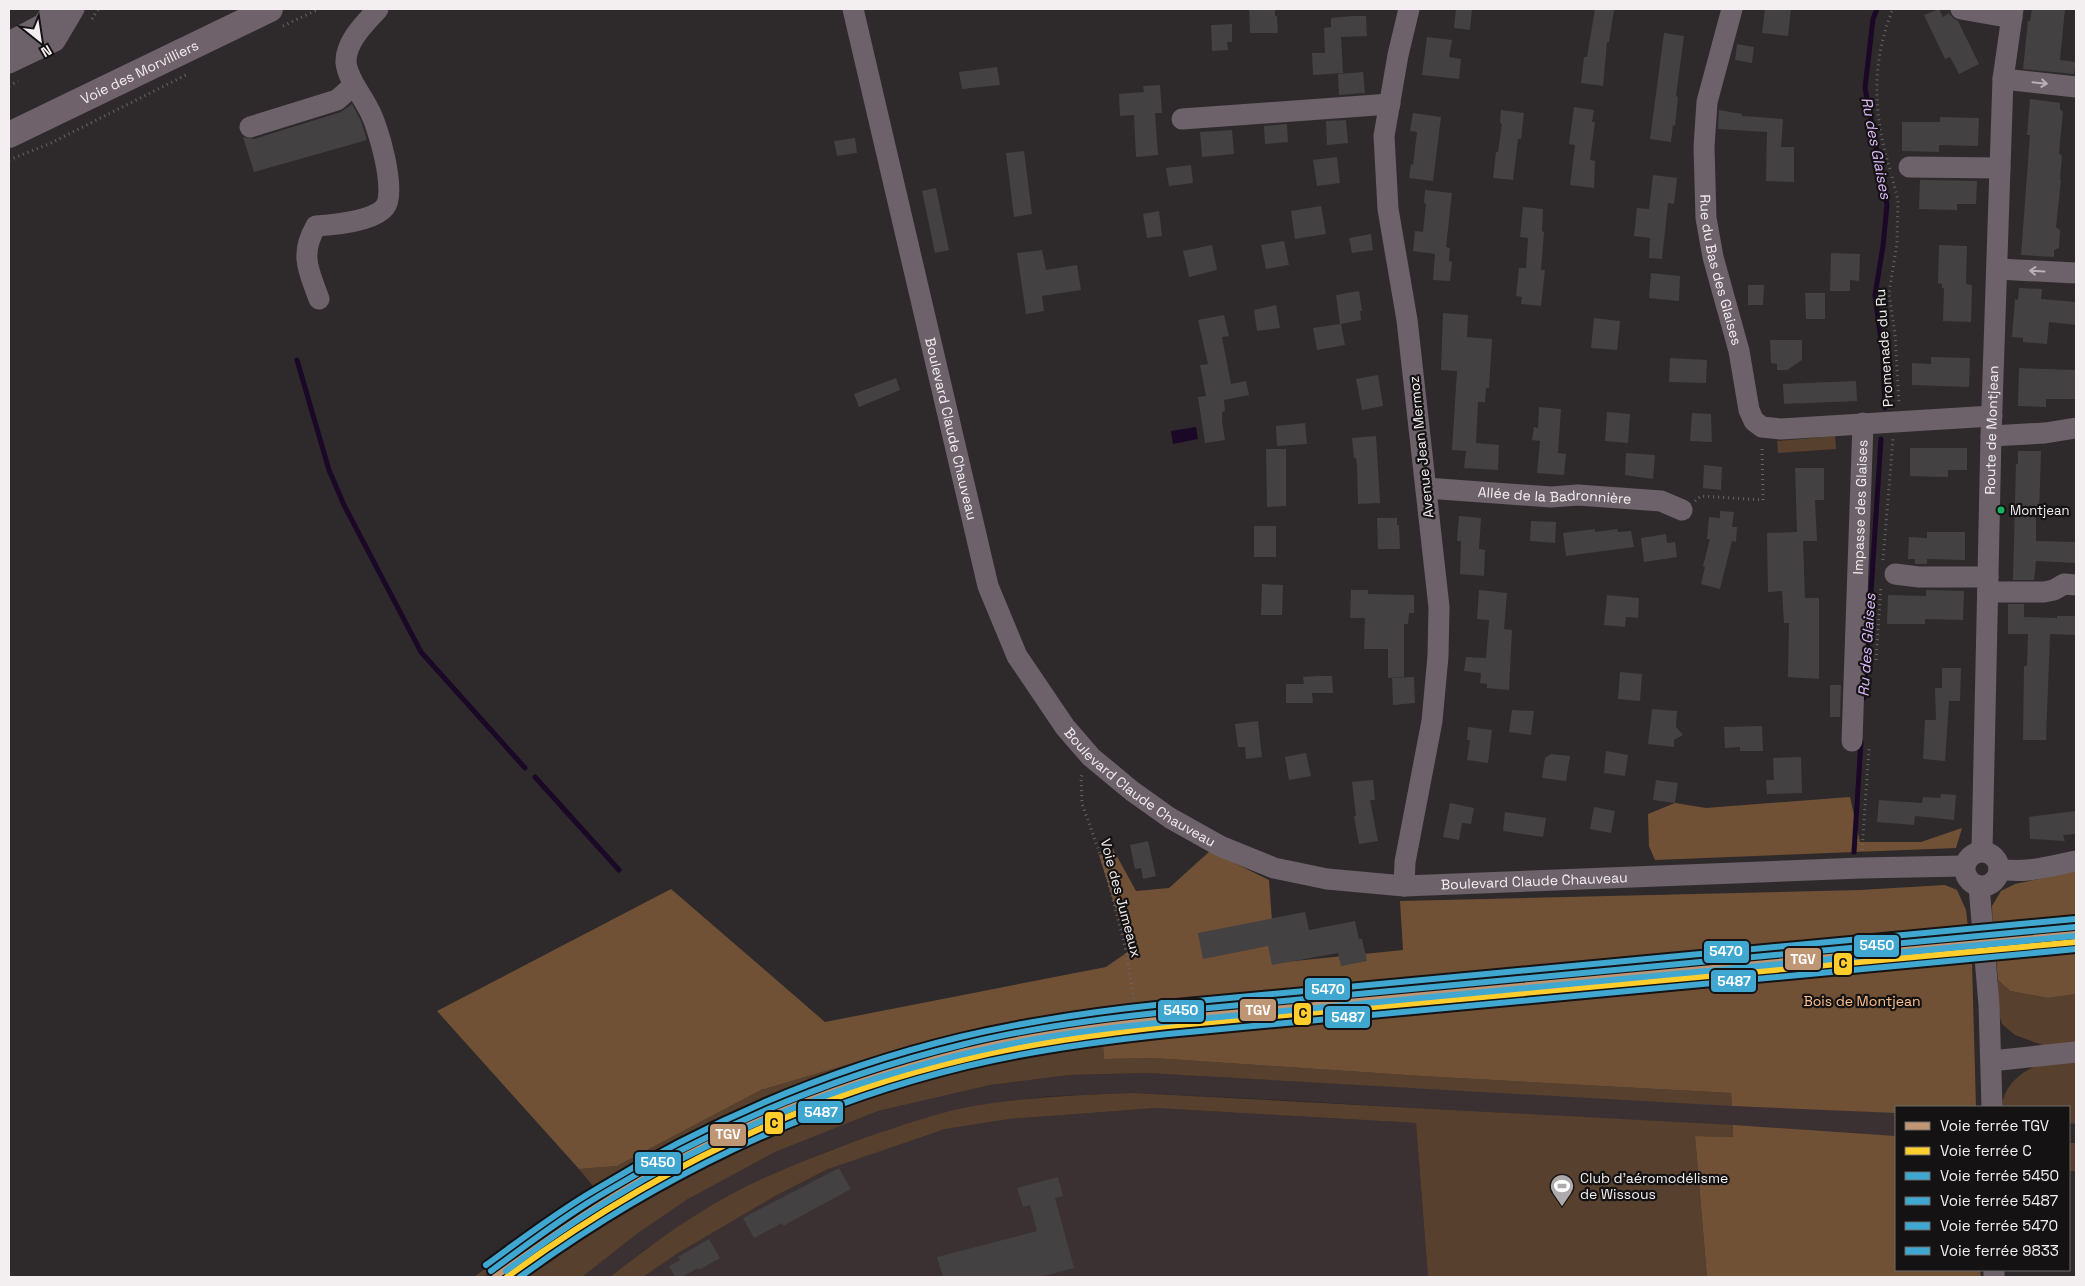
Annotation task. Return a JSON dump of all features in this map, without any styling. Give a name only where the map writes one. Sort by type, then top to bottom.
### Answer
[{"type":"main road","name":"Voie des Morvilliers","points":[[9,135],[274,19]]},
{"type":"street","points":[[9,42],[44,24],[53,9]]},
{"type":"street","points":[[9,63],[54,40],[74,9]]},
{"type":"street","points":[[319,299],[305,259],[311,234],[316,226],[370,217],[385,208],[390,194],[386,161],[370,110],[354,86],[346,64],[348,48],[361,28],[378,9]]},
{"type":"street","name":"Boulevard Claude Chauveau","points":[[853,9],[988,586],[1017,656],[1065,727],[1090,757],[1132,791],[1170,818],[1220,846],[1274,868],[1327,879],[1404,886],[1861,868],[1964,866]]},
{"type":"street","name":"Avenue Jean Mermoz","points":[[1404,886],[1405,862],[1432,721],[1438,656],[1439,607],[1407,320],[1388,209],[1384,136],[1409,9]]},
{"type":"street","name":"Rue du Bas des Glaises","points":[[1732,9],[1707,102],[1704,147],[1706,218],[1713,257],[1739,351],[1749,410],[1754,421],[1762,427]]},
{"type":"street","points":[[1961,9],[2013,13]]},
{"type":"street","name":"Route de Montjean","points":[[1982,851],[1992,426],[2003,79],[2013,13]]},
{"type":"street","points":[[2003,79],[2076,87]]},
{"type":"street","points":[[250,127],[337,100],[354,86]]},
{"type":"street","points":[[1182,119],[1390,104]]},
{"type":"street","points":[[1909,167],[2000,168]]},
{"type":"street","points":[[1997,269],[2076,273]]},
{"type":"street","points":[[1762,427],[1781,429],[1897,421],[1992,426],[2045,433],[2076,428]]},
{"type":"street","name":"Impasse des Glaises","points":[[1861,744],[1863,423]]},
{"type":"street","name":"Allée de la Badronnière","points":[[1426,488],[1551,497],[1578,495],[1661,501],[1682,510]]},
{"type":"street","points":[[1886,574],[1988,584],[2044,592],[2054,590],[2064,584],[2076,585]]},
{"type":"street","points":[[1982,851],[1994,856],[1999,869],[1998,875],[1990,884],[1978,886],[1967,879],[1964,866],[1970,855],[1982,851]]},
{"type":"street","points":[[1999,869],[2031,871],[2076,861]]},
{"type":"street","points":[[1978,886],[1989,1005],[1992,1106]]},
{"type":"street","points":[[1991,1061],[2076,1052]]},
{"type":"path","points":[[274,19],[319,9]]},
{"type":"path","name":"Promenade du Ru","points":[[1875,667],[1886,574],[1893,438],[1900,412],[1895,335],[1889,293],[1897,243],[1898,200],[1878,122],[1876,92],[1877,66],[1886,24],[1893,9]]},
{"type":"path","points":[[9,160],[51,143],[194,71]]},
{"type":"path","points":[[1682,510],[1702,496],[1763,500],[1762,427]]},
{"type":"path","points":[[1861,744],[1861,868]]},
{"type":"path","name":"Voie des Jumeaux","points":[[614,1178],[693,1136],[864,1070],[952,1044],[1051,1024],[1112,1015],[1135,1006],[1125,946],[1104,865],[1082,804],[1081,777],[1090,757]]},
{"type":"shaded area","points":[[1196,427],[1198,439],[1173,444],[1171,431]]},
{"type":"shaded area","points":[[1835,436],[1836,449],[1778,453],[1777,441]]},
{"type":"shaded area","points":[[2076,928],[2076,952],[1996,958],[1993,935]]},
{"type":"shaded area","points":[[1998,980],[2010,991],[2048,998],[2076,994],[2076,1043],[2045,1046],[2015,1035],[2002,1024],[1998,1011]]},
{"type":"shaded area","points":[[1397,988],[1400,1015],[1052,1052],[793,1126],[716,1162],[616,1216],[524,1277],[483,1277],[617,1184],[688,1146],[794,1100],[863,1073],[954,1048],[1117,1015]]},
{"type":"shaded area","points":[[1112,1006],[1117,1015],[954,1048],[863,1073],[794,1100],[688,1146],[617,1184],[483,1277],[474,1277],[593,1186],[579,1169],[617,1166],[761,1090],[880,1055]]},
{"type":"shaded area","points":[[1103,1045],[1104,1059],[1154,1058],[1421,1076],[1731,1093],[1732,1106],[1147,1073],[1069,1075],[990,1085],[878,1111],[775,1152],[688,1199],[638,1233],[582,1277],[524,1277],[596,1228],[634,1207],[762,1139],[830,1110],[906,1085],[945,1075],[1024,1058]]},
{"type":"shaded area","points":[[2076,1060],[2076,1124],[2070,1123],[2070,1106],[2002,1106],[2006,1092],[2015,1080],[2027,1070],[2045,1063]]},
{"type":"shaded area","points":[[1147,1073],[1895,1113],[1895,1136],[1247,1098],[1134,1093],[1048,1096],[968,1107],[897,1127],[828,1151],[745,1188],[697,1215],[643,1251],[610,1277],[582,1277],[638,1233],[688,1199],[775,1152],[878,1111],[990,1085],[1069,1075]]},
{"type":"shaded area","name":"Club d'aéromodélisme de Wissous","points":[[1134,1093],[1733,1125],[1733,1137],[1695,1136],[1707,1277],[1428,1277],[1416,1123],[1156,1108],[1009,1119],[945,1129],[828,1169],[775,1196],[678,1253],[643,1277],[610,1277],[675,1229],[727,1196],[790,1167],[867,1137],[968,1107],[1030,1099]]},
{"type":"shaded area","points":[[1156,1108],[1416,1123],[1428,1277],[643,1277],[678,1253],[775,1196],[842,1162],[945,1129],[1009,1119]]},
{"type":"shaded area","points":[[2070,1143],[2076,1143],[2076,1171],[2070,1171]]},
{"type":"green space","points":[[1850,797],[1860,842],[1921,842],[1962,828],[1956,848],[1655,860],[1649,846],[1648,814],[1675,803],[1706,808]]},
{"type":"green space","name":"Bois de Montjean","points":[[1113,849],[1136,891],[1169,888],[1210,851],[1269,880],[1275,963],[1403,950],[1400,901],[1860,890],[1945,885],[1957,890],[1966,910],[1972,963],[1976,1106],[1895,1106],[1895,1113],[1732,1106],[1731,1093],[1421,1076],[1154,1058],[1104,1059],[1103,1045],[1400,1015],[1397,988],[1117,1015],[1112,1006],[880,1055],[761,1090],[617,1166],[579,1169],[437,1011],[671,889],[825,1022],[1106,967],[1129,951],[1099,855]]},
{"type":"green space","points":[[2076,871],[2076,928],[1993,935],[1992,906],[2001,891],[2015,884]]},
{"type":"green space","points":[[2076,952],[2076,994],[2048,998],[2010,991],[1998,980],[1996,958]]},
{"type":"green space","points":[[1733,1125],[1895,1136],[1895,1271],[1980,1271],[1981,1277],[1707,1277],[1695,1136],[1733,1137]]},
{"type":"building","points":[[1249,9],[1275,9],[1278,33],[1250,33]]},
{"type":"building","points":[[1456,9],[1472,9],[1470,30],[1454,28]]},
{"type":"building","points":[[1595,9],[1614,10],[1609,42],[1607,42],[1603,86],[1581,83],[1584,57],[1587,57]]},
{"type":"building","points":[[1765,9],[1791,9],[1788,36],[1762,33]]},
{"type":"building","points":[[1939,9],[1943,17],[1949,13],[1958,21],[1979,64],[1959,74],[1950,57],[1945,59],[1924,15]]},
{"type":"building","points":[[2032,9],[2065,9],[2060,60],[2076,62],[2074,74],[2023,69],[2028,21],[2030,21]]},
{"type":"building","points":[[1366,16],[1367,36],[1341,37],[1343,73],[1313,75],[1312,53],[1325,53],[1324,28],[1331,27],[1331,18]]},
{"type":"building","points":[[1232,24],[1232,42],[1227,42],[1228,50],[1212,51],[1211,25]]},
{"type":"building","points":[[1664,33],[1684,36],[1676,96],[1678,97],[1675,126],[1673,125],[1671,142],[1650,139]]},
{"type":"building","points":[[1427,37],[1452,40],[1449,57],[1461,59],[1459,79],[1422,75]]},
{"type":"building","points":[[1737,44],[1754,47],[1752,63],[1735,60]]},
{"type":"building","points":[[997,67],[1000,85],[962,89],[959,72]]},
{"type":"building","points":[[1363,72],[1365,93],[1339,95],[1338,74]]},
{"type":"building","points":[[1160,85],[1162,113],[1155,113],[1158,155],[1136,157],[1134,115],[1120,116],[1119,94],[1144,92],[1143,86]]},
{"type":"building","points":[[2030,99],[2060,103],[2060,109],[2063,112],[2059,153],[2062,156],[2061,180],[2056,227],[2060,230],[2059,248],[2054,250],[2054,257],[2021,255],[2030,135],[2027,135]]},
{"type":"building","points":[[352,104],[361,121],[367,140],[254,172],[243,137],[254,139],[341,112]]},
{"type":"building","points":[[1574,107],[1594,110],[1592,122],[1595,122],[1590,160],[1595,161],[1594,188],[1570,185],[1575,145],[1569,144]]},
{"type":"building","points":[[1501,110],[1524,113],[1521,139],[1518,139],[1513,180],[1493,178],[1502,124],[1500,123]]},
{"type":"building","points":[[1719,110],[1742,114],[1742,116],[1783,119],[1781,147],[1794,147],[1794,182],[1766,181],[1767,132],[1718,129]]},
{"type":"building","points":[[1413,113],[1441,117],[1433,181],[1409,178],[1411,164],[1413,165],[1417,132],[1410,131]]},
{"type":"building","points":[[1940,117],[1979,118],[1978,146],[1939,145],[1939,152],[1902,151],[1902,122],[1940,122]]},
{"type":"building","points":[[1346,120],[1348,143],[1327,145],[1326,121]]},
{"type":"building","points":[[1287,124],[1288,142],[1265,144],[1264,126]]},
{"type":"building","points":[[1232,130],[1234,154],[1202,157],[1200,132]]},
{"type":"building","points":[[855,138],[857,153],[837,156],[834,141]]},
{"type":"building","points":[[1024,151],[1032,214],[1014,217],[1006,153]]},
{"type":"building","points":[[1337,157],[1340,183],[1317,186],[1313,160]]},
{"type":"building","points":[[1191,165],[1193,183],[1169,186],[1166,168]]},
{"type":"building","points":[[1653,175],[1677,178],[1674,204],[1668,203],[1662,259],[1649,258],[1650,238],[1634,236],[1637,208],[1649,209]]},
{"type":"building","points":[[1920,180],[1977,181],[1976,204],[1957,204],[1957,210],[1919,209]]},
{"type":"building","points":[[936,188],[949,250],[935,253],[922,191]]},
{"type":"building","points":[[1425,190],[1452,193],[1446,247],[1450,248],[1449,261],[1452,262],[1450,281],[1433,280],[1435,254],[1413,251],[1415,231],[1423,232],[1426,204],[1424,203]]},
{"type":"building","points":[[1321,206],[1326,234],[1295,239],[1291,211]]},
{"type":"building","points":[[1523,207],[1543,209],[1542,231],[1544,232],[1541,270],[1545,270],[1541,306],[1521,304],[1522,297],[1516,296],[1519,268],[1526,268],[1528,238],[1520,237]]},
{"type":"building","points":[[1159,211],[1162,236],[1147,238],[1143,214]]},
{"type":"building","points":[[1371,234],[1373,250],[1352,253],[1349,238]]},
{"type":"building","points":[[1284,241],[1289,265],[1266,269],[1261,245]]},
{"type":"building","points":[[1212,245],[1217,270],[1189,277],[1183,251]]},
{"type":"building","points":[[1939,245],[1967,246],[1966,284],[1972,285],[1971,322],[1943,321],[1944,288],[1942,288],[1942,284],[1938,283]]},
{"type":"building","points":[[1042,250],[1046,270],[1077,265],[1081,290],[1042,296],[1044,311],[1026,314],[1017,253]]},
{"type":"building","points":[[1831,253],[1860,254],[1859,281],[1850,280],[1850,291],[1830,291]]},
{"type":"building","points":[[1651,273],[1680,276],[1679,301],[1649,298]]},
{"type":"building","points":[[1748,285],[1764,285],[1763,305],[1748,305]]},
{"type":"building","points":[[2019,288],[2042,289],[2041,299],[2076,302],[2076,325],[2049,322],[2047,344],[2023,342],[2023,338],[2012,337],[2015,299],[2018,300]]},
{"type":"building","points":[[1359,291],[1362,311],[1360,311],[1361,320],[1341,324],[1345,345],[1317,350],[1313,328],[1340,324],[1336,295]]},
{"type":"building","points":[[1805,293],[1825,293],[1825,319],[1806,319]]},
{"type":"building","points":[[1276,305],[1280,328],[1257,331],[1254,310]]},
{"type":"building","points":[[1443,313],[1468,315],[1467,337],[1492,339],[1489,388],[1486,388],[1485,402],[1478,402],[1476,443],[1499,445],[1498,470],[1464,468],[1466,451],[1452,450],[1457,371],[1441,370]]},
{"type":"building","points":[[1224,315],[1229,336],[1222,337],[1231,384],[1246,381],[1249,395],[1224,400],[1225,411],[1222,412],[1222,421],[1225,440],[1205,443],[1198,397],[1206,396],[1200,365],[1208,364],[1198,320]]},
{"type":"building","points":[[1594,318],[1620,321],[1617,350],[1591,348]]},
{"type":"building","points":[[1770,340],[1802,340],[1802,360],[1787,370],[1777,370],[1777,364],[1771,363]]},
{"type":"building","points":[[1931,357],[1970,358],[1969,387],[1912,385],[1912,363],[1931,364]]},
{"type":"building","points":[[1670,358],[1707,360],[1706,383],[1669,382]]},
{"type":"building","points":[[2019,368],[2076,370],[2076,399],[2046,399],[2046,407],[2018,406]]},
{"type":"building","points":[[1378,375],[1383,406],[1362,410],[1356,379]]},
{"type":"building","points":[[896,378],[900,390],[859,407],[854,394]]},
{"type":"building","points":[[1856,381],[1857,401],[1784,404],[1783,384]]},
{"type":"building","points":[[1539,407],[1561,409],[1558,453],[1566,454],[1564,475],[1537,473],[1540,441],[1532,440],[1534,427],[1538,428]]},
{"type":"building","points":[[1607,412],[1630,414],[1628,443],[1605,441]]},
{"type":"building","points":[[1692,413],[1711,414],[1712,442],[1690,441]]},
{"type":"building","points":[[1305,423],[1307,444],[1277,446],[1276,426]]},
{"type":"building","points":[[1376,436],[1380,503],[1358,504],[1357,465],[1356,458],[1354,458],[1352,438]]},
{"type":"building","points":[[1910,448],[1967,448],[1967,470],[1948,470],[1948,477],[1910,476]]},
{"type":"building","points":[[1266,449],[1286,449],[1286,506],[1267,507]]},
{"type":"building","points":[[2018,451],[2041,451],[2039,516],[2036,516],[2036,541],[2076,542],[2076,563],[2036,561],[2034,580],[2013,580]]},
{"type":"building","points":[[1626,453],[1655,455],[1653,479],[1625,475]]},
{"type":"building","points":[[1704,465],[1722,467],[1721,490],[1703,488]]},
{"type":"building","points":[[1795,468],[1824,468],[1824,500],[1815,500],[1817,541],[1803,541],[1805,598],[1819,598],[1819,679],[1788,677],[1789,623],[1784,623],[1782,591],[1768,592],[1767,533],[1797,532]]},
{"type":"building","points":[[1720,511],[1734,512],[1732,527],[1737,527],[1736,542],[1732,541],[1720,589],[1701,584],[1705,567],[1703,566],[1710,539],[1707,539],[1709,517],[1720,518]]},
{"type":"building","points":[[1459,516],[1481,518],[1479,549],[1485,550],[1484,576],[1460,574],[1461,541],[1457,541]]},
{"type":"building","points":[[1377,518],[1397,518],[1400,549],[1378,549]]},
{"type":"building","points":[[1531,521],[1556,522],[1555,543],[1530,541]]},
{"type":"building","points":[[1254,526],[1276,526],[1276,557],[1254,557]]},
{"type":"building","points":[[1595,529],[1595,532],[1617,529],[1618,532],[1631,531],[1634,547],[1566,556],[1563,533]]},
{"type":"building","points":[[1927,532],[1965,532],[1965,560],[1927,559],[1927,564],[1915,564],[1915,559],[1908,559],[1909,537],[1927,538]]},
{"type":"building","points":[[1666,534],[1667,543],[1675,542],[1677,557],[1644,562],[1641,538]]},
{"type":"building","points":[[1262,584],[1283,585],[1282,615],[1261,615]]},
{"type":"building","points":[[1351,590],[1368,590],[1368,594],[1414,595],[1414,613],[1409,613],[1408,624],[1404,624],[1404,677],[1388,678],[1388,649],[1364,649],[1365,618],[1350,618]]},
{"type":"building","points":[[1479,590],[1507,593],[1504,629],[1512,630],[1509,690],[1487,688],[1487,684],[1480,683],[1481,673],[1464,671],[1466,657],[1486,658],[1489,620],[1477,619]]},
{"type":"building","points":[[1926,590],[1964,591],[1963,620],[1925,619],[1925,624],[1887,624],[1888,595],[1926,596]]},
{"type":"building","points":[[1607,595],[1639,598],[1638,618],[1626,617],[1625,627],[1604,625]]},
{"type":"building","points":[[2008,604],[2024,604],[2024,617],[2057,618],[2057,616],[2076,616],[2076,635],[2050,634],[2046,740],[2023,740],[2024,666],[2027,666],[2028,634],[2008,634]]},
{"type":"building","points":[[1942,668],[1961,668],[1960,701],[1949,701],[1945,761],[1923,759],[1925,720],[1936,720],[1935,688],[1942,688]]},
{"type":"building","points":[[1620,672],[1642,674],[1640,701],[1618,699]]},
{"type":"building","points":[[1332,676],[1333,693],[1312,693],[1313,703],[1286,703],[1286,684],[1304,684],[1303,677]]},
{"type":"building","points":[[1414,677],[1415,703],[1393,705],[1392,678]]},
{"type":"building","points":[[1830,685],[1841,685],[1840,717],[1830,717]]},
{"type":"building","points":[[1652,709],[1677,711],[1676,727],[1683,735],[1674,740],[1674,747],[1648,744]]},
{"type":"building","points":[[1512,710],[1534,711],[1531,735],[1509,732]]},
{"type":"building","points":[[1258,721],[1262,757],[1246,759],[1245,747],[1238,747],[1235,724]]},
{"type":"building","points":[[1762,726],[1763,751],[1740,751],[1740,747],[1725,748],[1724,727]]},
{"type":"building","points":[[1468,727],[1492,730],[1488,763],[1467,760],[1470,740],[1467,740]]},
{"type":"building","points":[[1606,751],[1628,755],[1625,776],[1604,773]]},
{"type":"building","points":[[1306,753],[1311,776],[1289,780],[1285,757]]},
{"type":"building","points":[[1551,754],[1570,756],[1566,781],[1542,778],[1545,758]]},
{"type":"building","points":[[1801,757],[1802,793],[1767,794],[1766,780],[1774,780],[1773,758]]},
{"type":"building","points":[[1373,780],[1375,800],[1370,800],[1378,841],[1359,844],[1354,816],[1356,816],[1352,782]]},
{"type":"building","points":[[1656,780],[1678,783],[1675,803],[1653,800]]},
{"type":"building","points":[[1941,794],[1956,795],[1954,820],[1915,816],[1914,825],[1877,822],[1879,800],[1922,803],[1923,797],[1940,798]]},
{"type":"building","points":[[1450,803],[1474,808],[1471,824],[1462,823],[1459,840],[1443,837]]},
{"type":"building","points":[[1594,807],[1615,811],[1611,833],[1590,829]]},
{"type":"building","points":[[2076,811],[2076,834],[2063,835],[2065,841],[2030,839],[2029,817]]},
{"type":"building","points":[[1505,812],[1546,818],[1543,837],[1503,831]]},
{"type":"building","points":[[1148,841],[1156,876],[1143,879],[1141,868],[1135,869],[1130,845]]},
{"type":"building","points":[[1305,912],[1309,930],[1355,921],[1359,939],[1362,939],[1367,961],[1341,966],[1338,953],[1272,965],[1268,946],[1203,959],[1198,933]]},
{"type":"building","points":[[839,1168],[851,1189],[783,1226],[782,1223],[754,1238],[743,1218]]},
{"type":"building","points":[[1058,1177],[1063,1196],[1055,1198],[1074,1268],[1040,1277],[943,1277],[937,1257],[1037,1231],[1030,1205],[1023,1207],[1017,1188]]},
{"type":"building","points":[[709,1239],[720,1258],[699,1270],[698,1268],[682,1277],[675,1277],[669,1266],[680,1260],[678,1257]]},
{"type":"waterway","name":"Ru des Glaises","points":[[1877,9],[1873,19],[1865,88],[1887,205],[1875,295],[1883,355],[1885,408]]},
{"type":"waterway","points":[[297,360],[329,470],[344,505],[421,652],[525,768]]},
{"type":"waterway","name":"Ru des Glaises","points":[[1864,698],[1881,439]]},
{"type":"waterway","name":"Ru des Glaises","points":[[1854,852],[1861,741]]},
{"type":"waterway","points":[[535,777],[619,870]]},
{"type":"rail line","name":"5470","points":[[486,1265],[581,1198],[682,1141],[726,1119],[772,1099],[865,1064],[986,1031],[1062,1017],[1165,1004],[2075,919]]},
{"type":"rail line","name":"5450","points":[[491,1271],[599,1196],[685,1148],[729,1127],[820,1088],[866,1072],[986,1039],[1063,1025],[1166,1012],[2075,927]]},
{"type":"rail line","name":"TGV","points":[[495,1277],[601,1204],[686,1155],[730,1134],[821,1096],[868,1079],[987,1046],[1064,1032],[1167,1019],[2076,934]]},
{"type":"rail line","name":"9833","points":[[506,1271],[556,1234],[608,1201],[703,1148],[752,1125],[802,1104],[853,1086],[905,1070],[1010,1044],[1108,1028],[1147,1024],[2075,936]]},
{"type":"rail line","name":"C","points":[[507,1277],[559,1240],[613,1206],[669,1174],[784,1118],[843,1095],[904,1075],[991,1053],[1117,1032],[1168,1026],[2076,942]]},
{"type":"rail line","name":"5487","points":[[520,1277],[571,1241],[624,1208],[678,1177],[733,1149],[790,1124],[848,1102],[907,1082],[992,1060],[1068,1047],[1168,1034],[2076,949]]},
{"type":"place","name":"Montjean","points":[[2001,510]]},
{"type":"place","name":"Club d'aéromodélisme de Wissous","points":[[1562,1207]]}]
